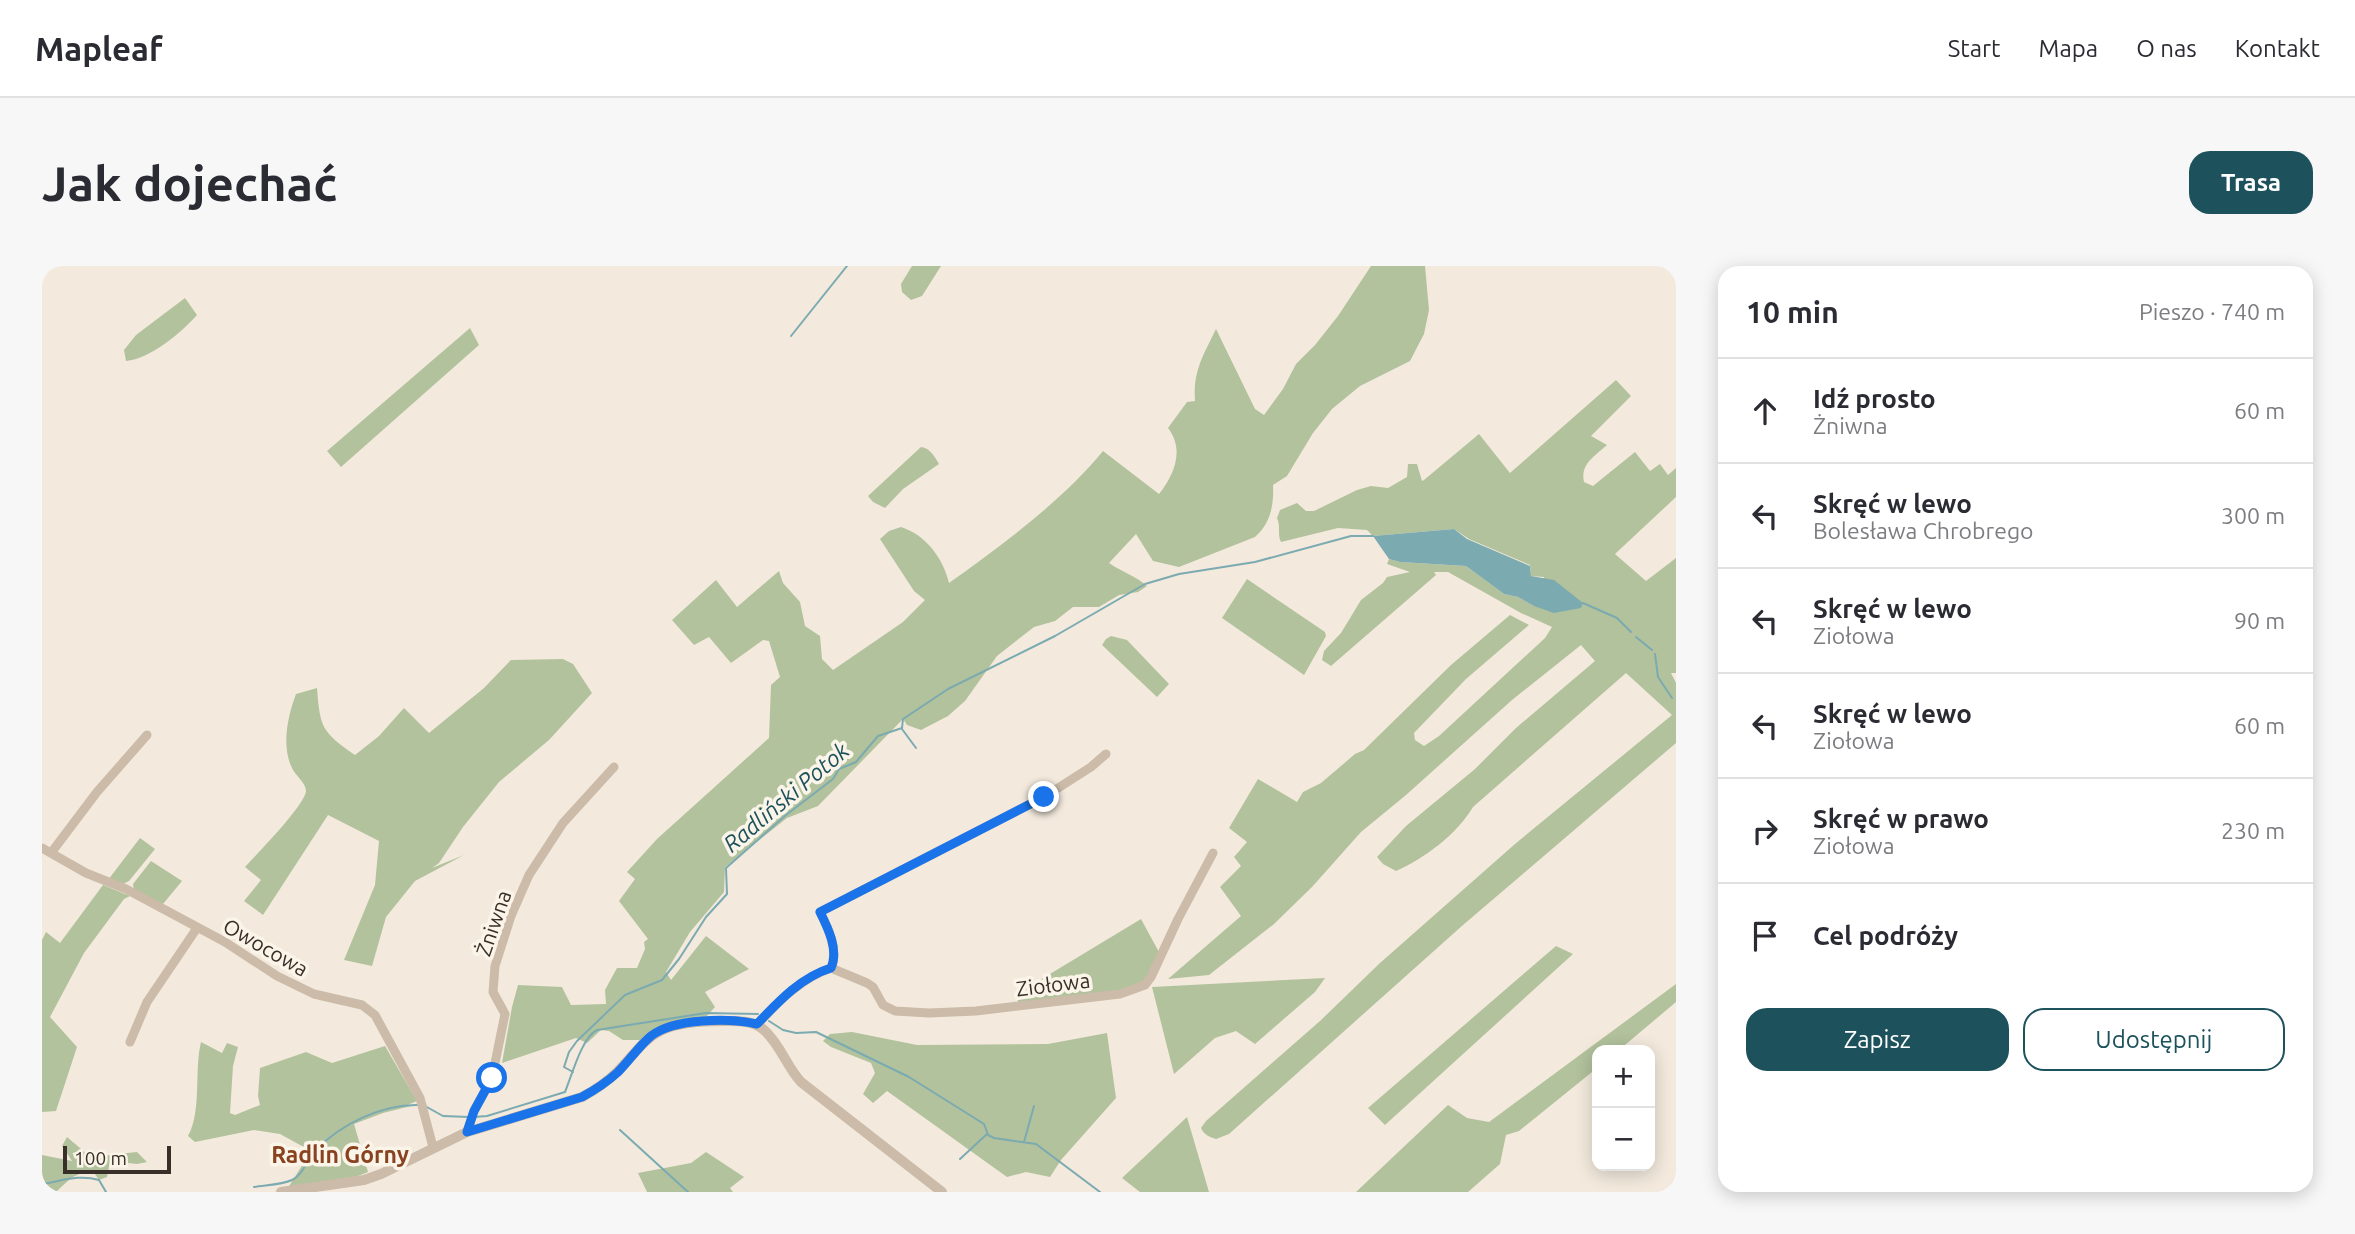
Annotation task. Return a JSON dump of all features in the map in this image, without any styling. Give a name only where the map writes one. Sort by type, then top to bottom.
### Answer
[{"type":"street","name":"Owocowa","points":[[147,736],[46,851],[86,873],[126,889],[225,942],[277,976],[314,994],[362,1006],[375,1015],[420,1098],[433,1147]]},
{"type":"street","points":[[757,1024],[802,981],[831,968],[834,964],[833,944],[820,912],[1044,797],[1091,767],[1106,754]]},
{"type":"street","name":"Żniwna","points":[[470,1121],[492,1078],[505,1014],[493,992],[495,966],[511,916],[529,875],[563,823],[614,767]]},
{"type":"street","name":"Ziołowa","points":[[831,968],[873,986],[883,1005],[895,1011],[976,1011],[1120,993],[1145,985],[1151,977],[1213,853]]},
{"type":"street","points":[[130,1042],[147,1002],[197,928]]},
{"type":"street","points":[[281,1192],[364,1180],[433,1147],[470,1121],[582,1097],[616,1073],[650,1037],[669,1027],[742,1021],[757,1024],[773,1039],[791,1071],[801,1082],[942,1192]]},
{"type":"green space","points":[[912,266],[941,266],[922,296],[911,300],[902,292],[901,284]]},
{"type":"green space","points":[[1371,266],[1425,266],[1429,310],[1424,334],[1410,361],[1360,386],[1332,409],[1313,433],[1287,476],[1273,485],[1270,513],[1265,526],[1255,537],[1179,567],[1153,561],[1136,534],[1109,563],[1147,586],[1138,592],[1119,595],[1099,607],[1073,607],[1055,621],[1034,627],[997,656],[965,701],[948,716],[921,730],[907,725],[903,719],[818,806],[787,818],[725,867],[724,892],[690,932],[666,972],[671,980],[706,936],[749,969],[705,992],[715,1007],[705,1018],[643,1040],[623,1040],[609,1031],[601,1030],[587,1043],[576,1038],[502,1063],[518,985],[562,987],[571,1005],[606,1004],[605,990],[617,968],[637,968],[645,949],[644,942],[648,939],[619,901],[635,879],[627,872],[657,839],[769,738],[771,685],[780,677],[769,641],[763,640],[731,663],[709,637],[694,645],[672,620],[716,580],[737,607],[779,571],[783,583],[800,602],[805,626],[820,636],[822,659],[833,670],[903,622],[925,600],[914,591],[880,539],[889,531],[901,527],[926,542],[938,556],[949,583],[1050,505],[1103,451],[1159,494],[1176,462],[1176,445],[1168,428],[1187,402],[1195,401],[1197,372],[1216,329],[1255,409],[1264,415],[1283,389],[1296,364],[1338,316]]},
{"type":"green space","points":[[185,298],[197,315],[183,330],[145,356],[126,361],[124,350],[136,335]]},
{"type":"green space","points":[[470,328],[479,345],[341,467],[327,451]]},
{"type":"green space","points":[[1616,380],[1631,396],[1591,436],[1607,445],[1586,465],[1583,476],[1584,482],[1593,486],[1635,452],[1650,471],[1660,464],[1668,475],[1676,468],[1676,497],[1615,554],[1646,581],[1676,558],[1676,673],[1671,673],[1676,683],[1676,743],[1463,925],[1229,1134],[1216,1139],[1209,1136],[1201,1128],[1206,1121],[1515,844],[1672,715],[1626,673],[1473,807],[1458,827],[1439,845],[1396,871],[1383,864],[1377,857],[1406,826],[1475,769],[1516,728],[1595,661],[1581,645],[1512,700],[1361,832],[1312,887],[1274,924],[1209,975],[1168,979],[1241,916],[1220,887],[1241,866],[1234,857],[1247,842],[1229,828],[1258,779],[1297,802],[1303,792],[1321,783],[1355,754],[1364,750],[1451,665],[1510,615],[1529,625],[1466,679],[1414,733],[1415,740],[1424,746],[1439,736],[1545,638],[1552,627],[1521,613],[1448,572],[1434,572],[1436,575],[1331,666],[1322,660],[1324,651],[1341,633],[1361,600],[1387,577],[1410,572],[1387,564],[1389,559],[1466,566],[1504,594],[1518,597],[1534,606],[1544,577],[1531,576],[1530,565],[1469,539],[1454,529],[1373,536],[1367,530],[1338,528],[1281,542],[1277,518],[1280,510],[1297,503],[1306,511],[1314,511],[1357,490],[1371,486],[1388,488],[1407,477],[1408,464],[1417,464],[1422,481],[1479,434],[1510,473]]},
{"type":"green space","points":[[921,447],[930,451],[939,464],[903,489],[885,508],[873,502],[868,496]]},
{"type":"green space","points":[[1247,579],[1325,632],[1326,636],[1304,675],[1222,618]]},
{"type":"green space","points":[[1111,636],[1127,640],[1169,684],[1157,697],[1102,645]]},
{"type":"green space","points":[[563,659],[573,664],[592,693],[549,740],[499,782],[463,827],[439,863],[432,868],[464,855],[415,881],[386,917],[372,966],[344,960],[375,885],[379,841],[328,815],[263,915],[244,901],[261,880],[245,867],[298,807],[306,791],[292,768],[287,750],[288,721],[296,694],[317,688],[325,728],[355,755],[379,736],[404,708],[429,733],[484,688],[511,660]]},
{"type":"green space","points":[[140,838],[155,849],[129,881],[123,884],[108,880]]},
{"type":"green space","points":[[151,861],[182,881],[163,904],[134,890],[133,884]]},
{"type":"green space","points":[[103,885],[130,896],[124,899],[84,953],[50,1017],[77,1047],[56,1111],[42,1112],[42,940],[46,932],[60,943]]},
{"type":"green space","points":[[1141,919],[1160,954],[1145,982],[1119,990],[1019,1003],[1015,995]]},
{"type":"green space","points":[[1556,946],[1573,954],[1385,1125],[1368,1108]]},
{"type":"green space","points":[[1325,978],[1315,992],[1255,1044],[1236,1031],[1215,1038],[1174,1074],[1152,987]]},
{"type":"green space","points":[[1676,984],[1676,1002],[1625,1045],[1593,1045]]},
{"type":"green space","points":[[852,1032],[917,1045],[1048,1044],[1107,1033],[1116,1098],[1061,1160],[1050,1177],[1026,1172],[1007,1177],[887,1091],[873,1103],[863,1094],[875,1073],[871,1063],[831,1047],[823,1041],[830,1034]]},
{"type":"green space","points":[[201,1042],[222,1053],[227,1043],[238,1047],[233,1066],[230,1113],[235,1115],[260,1105],[260,1068],[306,1052],[332,1063],[385,1046],[417,1101],[405,1106],[419,1104],[354,1124],[368,1172],[343,1182],[288,1188],[311,1151],[280,1134],[254,1130],[195,1142],[188,1136],[195,1115]]},
{"type":"green space","points":[[1592,1046],[1592,1072],[1519,1131],[1506,1135],[1500,1164],[1468,1192],[1356,1192],[1448,1105],[1467,1118],[1489,1122]]},
{"type":"green space","points":[[1187,1117],[1209,1192],[1140,1192],[1122,1178]]},
{"type":"green space","points":[[67,1137],[94,1160],[109,1155],[137,1152],[147,1162],[137,1164],[110,1161],[107,1177],[99,1180],[93,1171],[86,1172],[72,1178],[56,1192],[42,1192],[42,1155],[72,1161],[62,1146]]},
{"type":"green space","points":[[706,1152],[744,1177],[730,1188],[733,1192],[647,1192],[638,1173],[691,1163]]},
{"type":"water","points":[[1454,529],[1467,539],[1530,566],[1531,576],[1554,580],[1583,603],[1581,608],[1554,613],[1534,606],[1518,597],[1504,594],[1466,566],[1389,559],[1373,536]]},
{"type":"waterway","points":[[791,336],[847,266]]},
{"type":"waterway","name":"Radliński Potok","points":[[573,1072],[564,1067],[569,1052],[577,1041],[625,995],[662,980],[679,959],[706,917],[727,894],[726,868],[786,815],[833,779],[839,769],[856,762],[878,736],[902,728],[903,719],[948,689],[1055,636],[1145,584],[1179,574],[1255,562],[1351,536],[1373,536]]},
{"type":"waterway","points":[[1583,603],[1617,618],[1631,632]]},
{"type":"waterway","points":[[1636,637],[1652,650]]},
{"type":"waterway","points":[[1655,654],[1658,677],[1672,698]]},
{"type":"waterway","points":[[902,729],[916,748]]},
{"type":"waterway","points":[[474,1117],[487,1116],[565,1092],[582,1048],[597,1030],[706,1013],[758,1014]]},
{"type":"waterway","points":[[769,1021],[783,1030],[796,1033],[816,1032],[909,1077],[984,1124],[988,1135],[1036,1144],[1100,1192]]},
{"type":"waterway","name":"Radliński Potok","points":[[254,1187],[283,1183],[296,1178],[326,1141],[363,1117],[391,1108],[419,1105]]},
{"type":"waterway","name":"Radliński Potok","points":[[425,1106],[443,1116],[469,1117]]},
{"type":"waterway","points":[[1024,1142],[1034,1106]]},
{"type":"waterway","points":[[620,1130],[688,1192]]},
{"type":"waterway","points":[[960,1159],[987,1134]]},
{"type":"waterway","name":"Radliński Potok","points":[[42,1184],[92,1178],[99,1180],[106,1192]]},
{"type":"district","name":"Radlin Górny","points":[[340,1154]]},
{"type":"route","points":[[492,1078],[474,1111],[467,1132],[582,1097],[616,1073],[650,1037],[669,1027],[718,1021],[757,1024],[802,981],[831,968],[834,964],[833,944],[820,912],[1044,797]]}]
